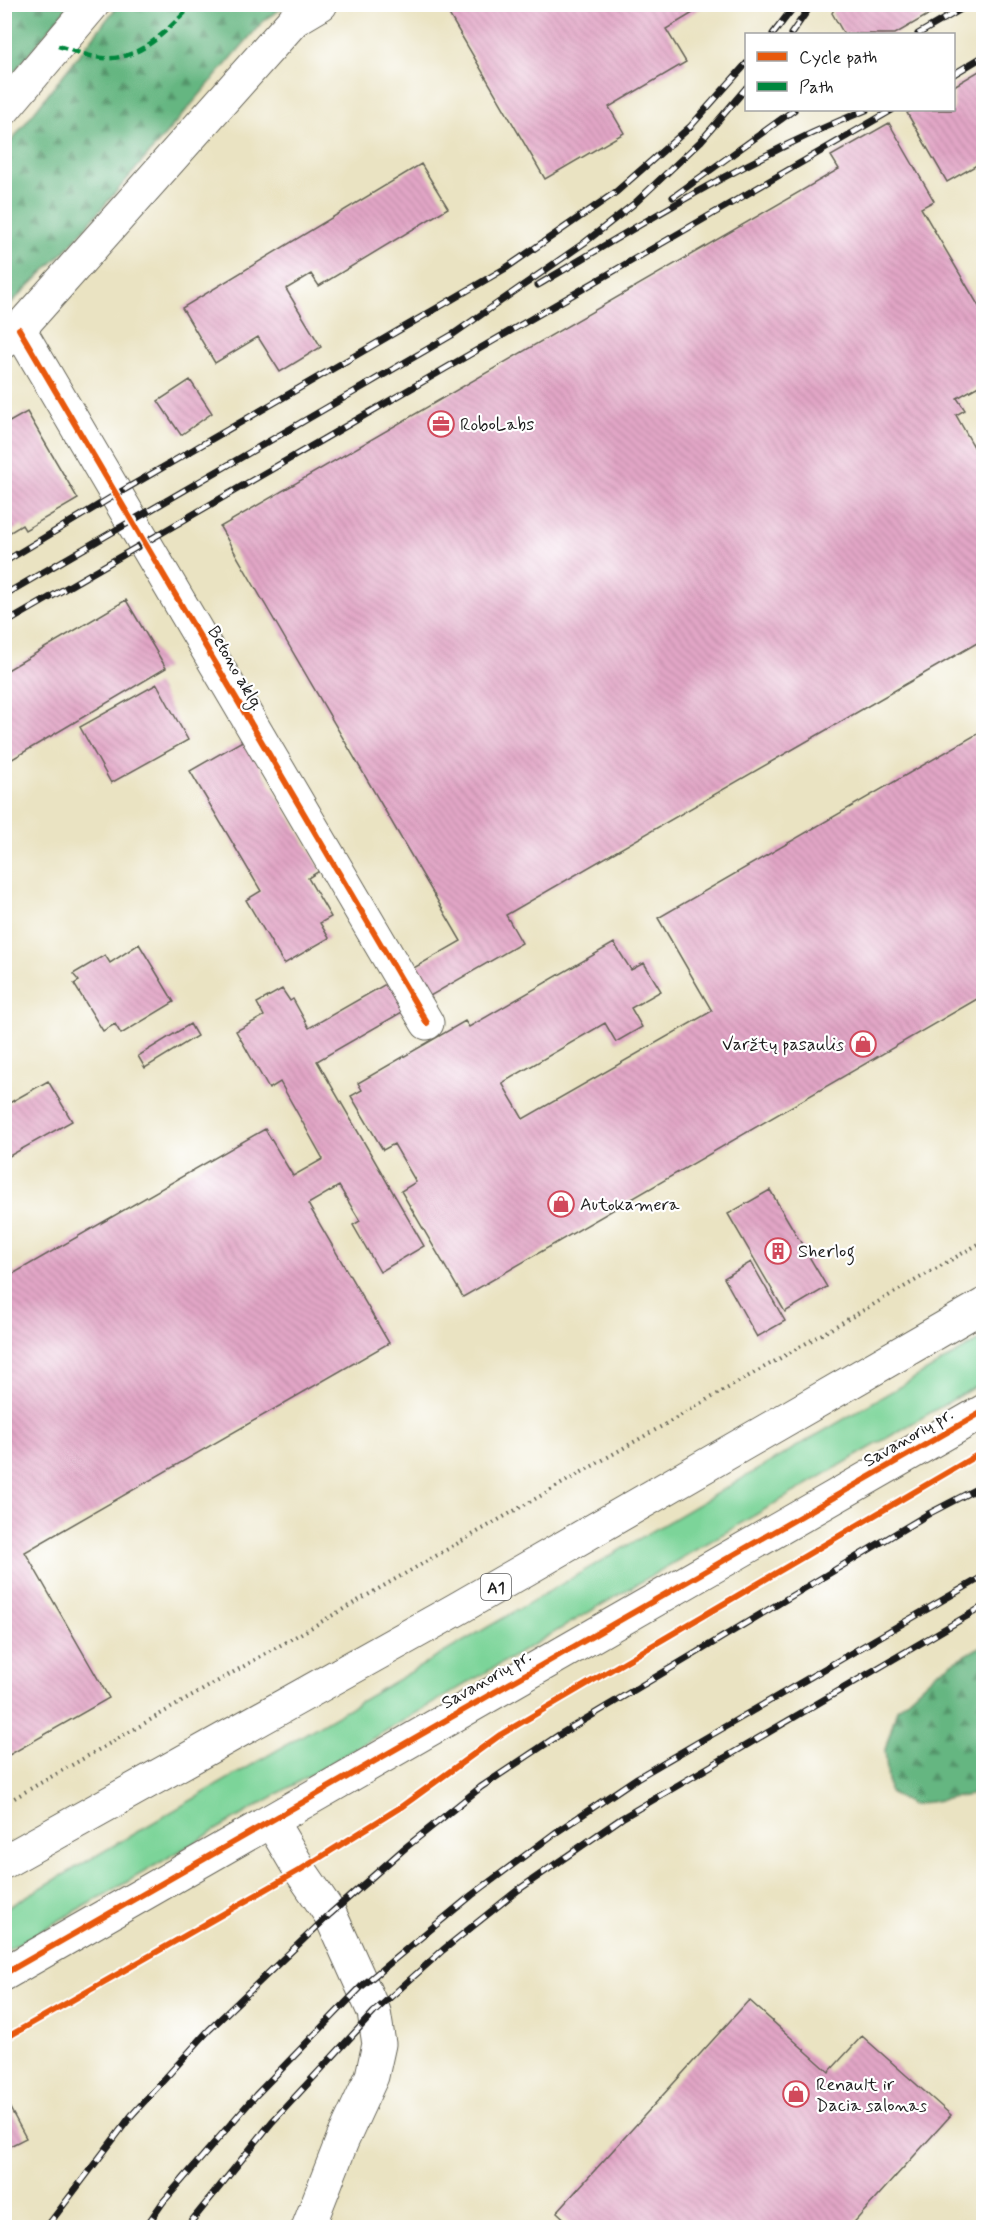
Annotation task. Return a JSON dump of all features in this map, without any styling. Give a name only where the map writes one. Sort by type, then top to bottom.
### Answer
[{"type":"main road","points":[[4,109],[93,4]]},
{"type":"main road","points":[[12,335],[294,20],[321,4]]},
{"type":"main road","name":"Betono aklg.","points":[[12,335],[427,1023]]},
{"type":"main road","name":"A1","points":[[4,1862],[457,1609],[984,1305]]},
{"type":"main road","name":"Savanorių pr.","points":[[4,1974],[984,1411]]},
{"type":"main road","points":[[271,1821],[330,1914],[374,2012],[379,2044],[372,2076],[342,2141],[308,2228]]},
{"type":"path","points":[[4,1804],[984,1241]]},
{"type":"green space","points":[[119,4],[288,5],[265,19],[66,250],[5,309],[5,149]]},
{"type":"green space","points":[[4,5],[69,5],[5,83]]},
{"type":"green space","points":[[983,1338],[983,1382],[5,1951],[5,1909]]},
{"type":"green space","points":[[983,1645],[983,1787],[970,1795],[911,1805],[889,1792],[885,1750],[897,1709],[937,1672]]},
{"type":"building","points":[[443,4],[708,4],[666,29],[686,62],[609,107],[624,133],[545,179]]},
{"type":"building","points":[[837,4],[947,4],[897,33],[843,33],[832,13]]},
{"type":"building","points":[[984,68],[984,161],[947,182],[907,113],[911,111],[955,111],[955,85]]},
{"type":"building","points":[[889,123],[934,201],[921,208],[984,315],[984,383],[957,398],[965,410],[956,415],[978,454],[984,451],[984,639],[506,915],[522,943],[317,1061],[424,1246],[380,1272],[353,1225],[360,1221],[339,1186],[308,1204],[389,1343],[25,1552],[109,1698],[4,1758],[4,1279],[265,1129],[293,1176],[323,1159],[280,1082],[269,1089],[236,1031],[264,1016],[257,1003],[282,989],[290,1001],[293,999],[309,1028],[461,941],[220,527],[839,169],[831,156]]},
{"type":"building","points":[[421,164],[448,208],[319,286],[311,274],[286,289],[321,347],[280,372],[258,337],[215,363],[182,308]]},
{"type":"building","points":[[190,380],[212,413],[181,435],[158,401]]},
{"type":"building","points":[[27,412],[78,499],[25,530],[22,525],[4,536],[4,425]]},
{"type":"building","points":[[126,600],[166,668],[9,761],[4,754],[4,672]]},
{"type":"building","points":[[157,684],[188,740],[111,783],[80,727]]},
{"type":"building","points":[[984,730],[984,995],[463,1297],[401,1191],[416,1182],[394,1144],[383,1150],[351,1096],[362,1090],[358,1083],[465,1021],[469,1027],[614,943],[631,970],[644,963],[661,991],[631,1008],[642,1027],[616,1042],[605,1023],[502,1083],[523,1119],[712,1011],[658,918]]},
{"type":"building","points":[[244,740],[321,870],[308,878],[331,917],[320,923],[329,938],[284,964],[246,900],[261,891],[190,771]]},
{"type":"building","points":[[139,944],[174,1002],[121,1034],[115,1024],[103,1031],[74,984],[79,981],[73,974],[105,955],[110,963]]},
{"type":"building","points":[[190,1024],[197,1036],[145,1068],[138,1056]]},
{"type":"building","points":[[48,1081],[72,1121],[4,1159],[4,1106]]},
{"type":"building","name":"Sherlog","points":[[770,1190],[827,1287],[785,1312],[728,1214]]},
{"type":"building","points":[[751,1262],[785,1321],[757,1337],[724,1278]]},
{"type":"building","name":"Renault ir Dacia salonas","points":[[749,2000],[829,2072],[862,2036],[951,2115],[849,2228],[574,2228],[557,2212]]},
{"type":"building","points":[[4,2097],[26,2138],[4,2149]]},
{"type":"railway","points":[[774,33],[796,4]]},
{"type":"railway","points":[[792,33],[812,4]]},
{"type":"railway","points":[[920,33],[970,4]]},
{"type":"railway","points":[[955,73],[984,56]]},
{"type":"railway","points":[[4,562],[506,268],[616,192],[690,127],[745,65]]},
{"type":"railway","points":[[4,595],[452,335],[584,243],[635,203],[701,141],[745,89]]},
{"type":"railway","points":[[673,197],[793,111]]},
{"type":"railway","points":[[538,285],[739,169],[864,111]]},
{"type":"railway","points":[[4,624],[890,111]]},
{"type":"railway","points":[[46,2228],[131,2116],[209,2030],[330,1914],[405,1848],[481,1787],[559,1735],[930,1513],[984,1485]]},
{"type":"railway","points":[[145,2228],[163,2202],[256,2095],[362,1986],[472,1895],[555,1833],[637,1778],[984,1576]]},
{"type":"railway","points":[[186,2228],[272,2122],[374,2012],[443,1950],[518,1890],[622,1818],[984,1606]]},
{"type":"marked path","points":[[58,46],[103,58],[117,58],[130,54],[153,41],[194,4]]},
{"type":"cycle path","points":[[19,329],[427,1023]]},
{"type":"cycle path","points":[[4,1974],[984,1411]]},
{"type":"cycle path","points":[[4,2039],[300,1870],[401,1807],[500,1735],[984,1451]]},
{"type":"place","name":"RoboLabs","points":[[441,424]]},
{"type":"place","name":"Varžtų pasaulis","points":[[863,1044]]},
{"type":"place","name":"Autokamera","points":[[561,1204]]},
{"type":"place","name":"Sherlog","points":[[778,1251]]},
{"type":"place","name":"Renault ir Dacia salonas","points":[[796,2094]]}]
